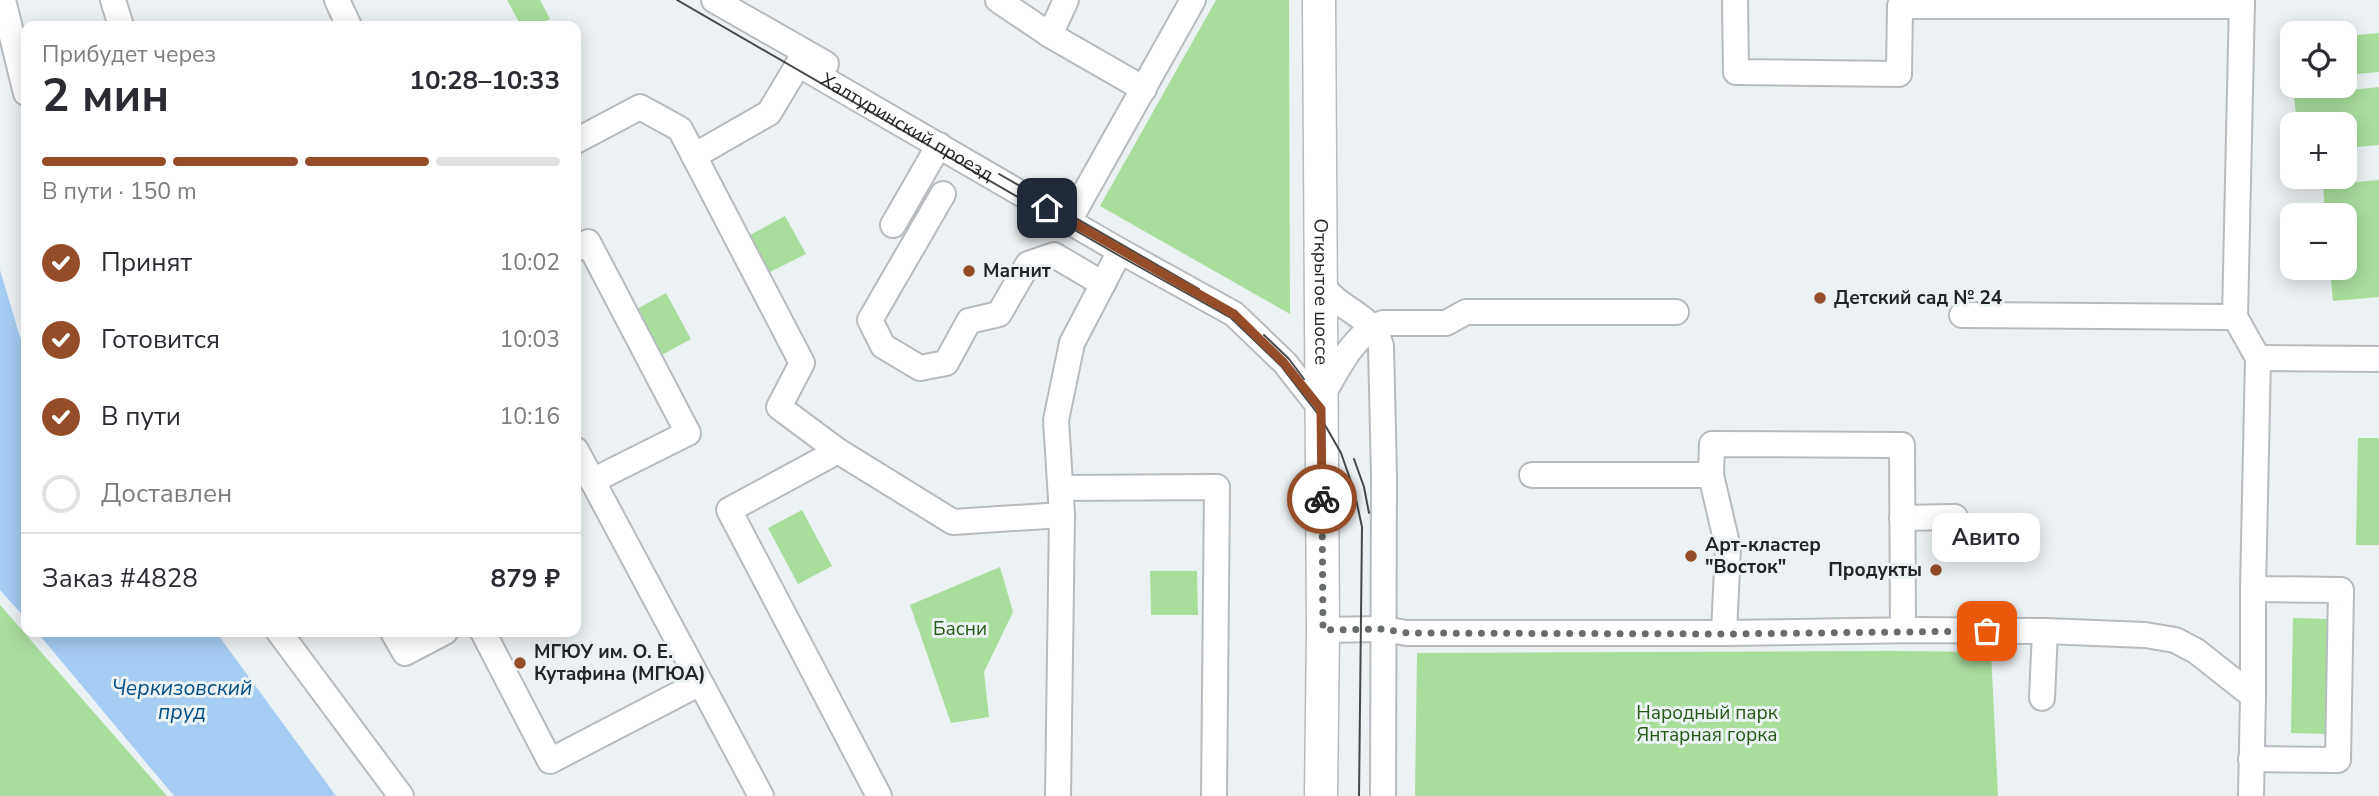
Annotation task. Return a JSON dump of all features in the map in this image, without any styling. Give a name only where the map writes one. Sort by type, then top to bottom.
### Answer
[{"type":"main road","name":"Открытое шоссе","points":[[1319,0],[1323,630],[1321,796]]},
{"type":"street","points":[[3,0],[21,73]]},
{"type":"street","points":[[113,0],[119,21]]},
{"type":"street","points":[[714,0],[802,58],[1073,214],[1193,0]]},
{"type":"street","points":[[998,0],[1050,35],[1144,89]]},
{"type":"street","points":[[1050,35],[1066,0]]},
{"type":"street","points":[[1735,0],[1736,72],[1899,74],[1900,6],[2242,3],[2235,317],[2258,358],[2251,796]]},
{"type":"street","points":[[694,156],[769,113],[802,58]]},
{"type":"street","name":"Халтуринский проезд","points":[[802,58],[939,145],[1073,214],[1120,251],[1234,314],[1321,403]]},
{"type":"street","points":[[581,138],[640,107],[680,129],[803,362],[779,407],[838,451],[953,522],[1062,515]]},
{"type":"street","points":[[893,225],[939,145]]},
{"type":"street","points":[[943,194],[870,320],[883,346],[920,368],[946,363],[970,321],[999,314],[1028,264],[1054,256],[1103,284]]},
{"type":"street","points":[[581,246],[588,242],[688,433],[592,481]]},
{"type":"street","points":[[1058,796],[1062,515],[1056,420],[1072,343],[1120,251]]},
{"type":"street","points":[[1320,280],[1325,291],[1336,302],[1373,326],[1381,346],[1384,475],[1383,796]]},
{"type":"street","points":[[1321,403],[1345,359],[1373,326],[1383,323],[1446,323],[1466,312],[1676,312]]},
{"type":"street","points":[[1962,315],[2235,317]]},
{"type":"street","points":[[2258,358],[2379,359]]},
{"type":"street","points":[[1724,634],[1728,548],[1711,475],[1712,444],[1902,445],[1903,630]]},
{"type":"street","points":[[838,451],[729,510],[879,796]]},
{"type":"street","points":[[581,460],[761,796]]},
{"type":"street","points":[[1532,475],[1711,475]]},
{"type":"street","points":[[1060,488],[1217,487],[1214,796]]},
{"type":"street","points":[[1902,518],[1955,517]]},
{"type":"street","points":[[2251,759],[2337,760],[2341,590],[2253,589]]},
{"type":"street","points":[[1323,630],[1383,629],[1407,633],[1724,634],[1903,630],[2045,631],[2153,648],[2175,640],[2196,651],[2253,696]]},
{"type":"street","points":[[2042,698],[2045,631]]},
{"type":"street","points":[[283,637],[401,796]]},
{"type":"street","points":[[396,637],[405,653],[435,637]]},
{"type":"street","points":[[486,637],[550,761],[700,683]]},
{"type":"green space","points":[[507,0],[540,0],[550,19],[546,21],[518,21]]},
{"type":"green space","points":[[1216,0],[1289,0],[1290,314],[1100,206]]},
{"type":"green space","points":[[2379,33],[2379,72],[2357,74],[2357,35]]},
{"type":"green space","points":[[2379,87],[2379,145],[2357,147],[2357,112],[2296,112],[2294,98],[2357,98],[2357,89]]},
{"type":"green space","points":[[2379,180],[2379,297],[2333,301],[2331,280],[2357,280],[2357,203],[2324,203],[2323,189],[2357,189],[2357,182]]},
{"type":"green space","points":[[785,216],[806,254],[770,272],[750,235]]},
{"type":"green space","points":[[666,293],[691,339],[660,356],[635,310]]},
{"type":"green space","points":[[2358,438],[2379,438],[2379,545],[2356,545]]},
{"type":"green space","points":[[802,510],[832,566],[798,584],[768,528]]},
{"type":"green space","name":"Басни","points":[[1000,567],[1013,612],[984,672],[989,717],[951,723],[910,605]]},
{"type":"green space","points":[[1150,571],[1197,571],[1198,615],[1151,615]]},
{"type":"green space","points":[[0,605],[21,629],[21,637],[28,637],[167,796],[0,796]]},
{"type":"green space","points":[[2293,618],[2330,619],[2328,734],[2291,733]]},
{"type":"green space","name":"Народный парк Янтарная горка","points":[[1991,652],[1998,796],[1415,796],[1417,653]]},
{"type":"water","points":[[0,270],[21,340],[21,613],[0,590]]},
{"type":"water","name":"Черкизовский пруд","points":[[41,637],[220,637],[336,796],[174,796]]},
{"type":"tram line","points":[[677,0],[1231,318],[1281,366],[1321,418],[1341,453],[1354,490],[1362,527],[1359,796]]},
{"type":"tram line","points":[[999,174],[1199,289]]},
{"type":"tram line","points":[[1264,335],[1289,359],[1304,379]]},
{"type":"tram line","points":[[1354,459],[1364,487],[1369,513]]},
{"type":"way so far","points":[[1322,499],[1323,630],[1675,634],[1987,631]]},
{"type":"place","name":"Магнит","points":[[969,271]]},
{"type":"place","name":"Детский сад № 24","points":[[1820,298]]},
{"type":"place","name":"Арт-кластер \"Восток\"","points":[[1691,556]]},
{"type":"place","name":"Продукты","points":[[1936,570]]},
{"type":"place","name":"Авито","points":[[1987,631]]},
{"type":"place","name":"МГЮУ им. О. Е. Кутафина (МГЮА)","points":[[520,663]]},
{"type":"route","points":[[1047,208],[1234,314],[1284,363],[1321,409],[1322,499]]}]
